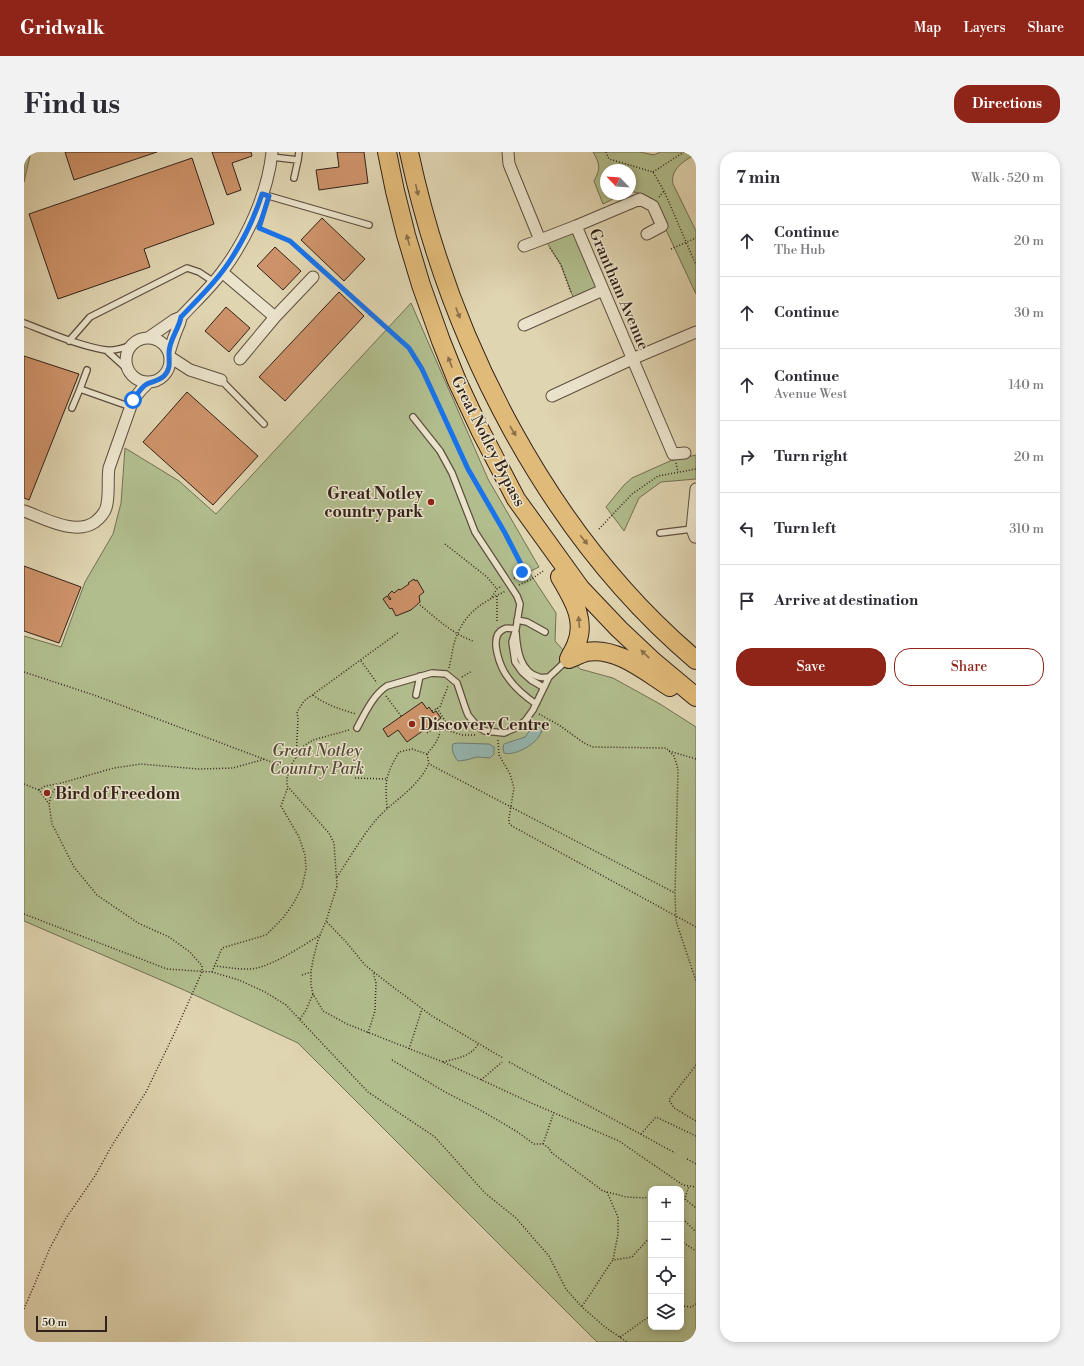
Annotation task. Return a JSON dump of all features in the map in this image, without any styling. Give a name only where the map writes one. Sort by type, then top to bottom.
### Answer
[{"type":"highway","name":"Great Notley Bypass","points":[[388,152],[395,191],[406,236],[421,285],[441,341],[457,381],[516,499],[580,589],[654,662],[696,697]]},
{"type":"highway","name":"Great Notley Bypass","points":[[408,152],[418,195],[445,279],[475,354],[508,424],[543,481],[579,535],[632,598],[674,642],[696,660]]},
{"type":"highway","points":[[516,499],[577,606],[580,632],[577,644],[569,659]]},
{"type":"highway","points":[[569,659],[586,652],[611,653],[629,661],[696,704]]},
{"type":"street","points":[[508,152],[509,164],[542,239]]},
{"type":"street","points":[[132,404],[126,356],[132,344],[136,341],[148,338],[174,320],[181,317],[222,272],[233,257],[257,209],[272,154]]},
{"type":"street","points":[[576,226],[640,199],[653,206],[662,226],[647,234]]},
{"type":"street","name":"Grantham Avenue","points":[[524,246],[576,226],[673,454],[685,453]]},
{"type":"street","points":[[222,272],[275,317]]},
{"type":"street","points":[[240,359],[275,317],[313,277]]},
{"type":"street","points":[[524,325],[603,290]]},
{"type":"street","points":[[165,375],[170,366],[170,355],[174,337],[181,317]]},
{"type":"street","points":[[552,396],[632,359],[696,332]]},
{"type":"street","points":[[148,338],[161,342],[166,347],[170,355],[190,370],[221,380]]},
{"type":"street","points":[[24,511],[67,527],[85,528],[98,520],[104,514],[106,508],[109,468],[132,404],[141,390],[148,383],[160,379],[165,375],[190,370]]},
{"type":"street","points":[[128,371],[135,379],[148,383]]},
{"type":"street","points":[[694,535],[696,488]]},
{"type":"lane","points":[[294,178],[299,152]]},
{"type":"lane","points":[[272,154],[298,160]]},
{"type":"lane","points":[[262,194],[369,225]]},
{"type":"lane","points":[[70,341],[90,317],[187,268],[199,272],[214,282]]},
{"type":"lane","points":[[24,323],[70,341],[106,350],[124,348],[132,344]]},
{"type":"lane","points":[[106,350],[128,371]]},
{"type":"lane","points":[[72,408],[86,370]]},
{"type":"lane","points":[[221,380],[264,424]]},
{"type":"lane","points":[[80,389],[132,404]]},
{"type":"lane","points":[[413,417],[440,451],[452,473],[474,532],[517,596],[520,604],[516,629],[512,642],[515,662],[522,672],[531,680],[544,687]]},
{"type":"lane","points":[[660,533],[694,535]]},
{"type":"lane","points":[[517,620],[527,622],[545,632]]},
{"type":"lane","points":[[516,629],[504,628],[499,632],[496,637],[497,655],[508,678],[515,687],[536,704]]},
{"type":"lane","points":[[516,629],[518,651],[521,660],[529,672],[539,677],[549,677]]},
{"type":"lane","points":[[357,728],[370,704],[381,689],[432,673],[446,674],[457,683],[468,715],[478,727],[485,731],[504,733],[525,721],[533,710],[549,677],[569,659]]},
{"type":"lane","points":[[416,695],[420,676]]},
{"type":"path","points":[[653,172],[684,152]]},
{"type":"path","points":[[259,228],[290,241],[370,315],[409,348],[422,369],[468,469],[505,533],[523,568],[522,572],[498,589],[492,597]]},
{"type":"path","points":[[671,249],[696,238]]},
{"type":"path","points":[[542,239],[561,265],[575,302]]},
{"type":"path","points":[[599,530],[632,494],[658,476],[696,469]]},
{"type":"path","points":[[445,544],[487,577],[498,589]]},
{"type":"path","points":[[446,674],[458,634],[466,618],[485,601],[530,580],[543,571]]},
{"type":"path","points":[[497,595],[497,621]]},
{"type":"path","points":[[420,605],[446,627],[473,641]]},
{"type":"path","points":[[296,758],[297,712],[304,701],[399,632]]},
{"type":"path","points":[[457,683],[472,671]]},
{"type":"path","points":[[24,672],[94,695],[290,769]]},
{"type":"path","points":[[432,711],[440,707],[449,681]]},
{"type":"path","points":[[313,695],[319,700],[337,708],[363,716]]},
{"type":"path","points":[[427,733],[445,721],[437,708]]},
{"type":"path","points":[[533,710],[559,725],[584,743],[593,747],[666,748],[696,759]]},
{"type":"path","points":[[438,725],[440,728],[462,735],[480,734],[485,731]]},
{"type":"path","points":[[357,728],[313,740],[303,747],[290,769],[286,780],[288,787],[329,833],[334,843],[337,886],[320,935],[311,972],[313,994],[323,1011],[347,1024],[443,1062],[529,1102],[619,1141],[683,1185],[696,1187]]},
{"type":"path","points":[[337,877],[374,822],[387,809],[406,794],[425,771],[429,764],[427,754],[439,737],[440,728]]},
{"type":"path","points":[[497,732],[499,755],[510,774],[514,788],[509,818],[509,823],[512,826],[696,926]]},
{"type":"path","points":[[387,809],[386,779],[389,770],[399,752],[412,749],[427,754]]},
{"type":"path","points":[[668,750],[674,756],[678,769],[675,893],[676,921],[696,981]]},
{"type":"path","points":[[39,790],[45,786],[58,784],[114,768],[141,764],[199,769],[233,768],[265,759]]},
{"type":"path","points":[[429,764],[675,893]]},
{"type":"path","points":[[355,778],[386,779]]},
{"type":"path","points":[[24,784],[39,790],[48,804],[52,824],[74,867],[97,895],[138,923],[168,937],[190,952],[202,966],[202,972],[199,980],[146,1092],[111,1147],[95,1176],[66,1218],[50,1248],[24,1309]]},
{"type":"path","points":[[48,804],[51,795],[58,784]]},
{"type":"path","points":[[212,972],[222,948],[266,935],[283,918],[293,904],[302,887],[306,869],[304,855],[299,837],[281,806],[288,787]]},
{"type":"path","points":[[24,914],[168,969],[212,972],[239,980],[265,992],[286,1005],[368,1092],[435,1137],[485,1193],[516,1218],[549,1256],[566,1289],[582,1307],[605,1327],[627,1342]]},
{"type":"path","points":[[326,921],[365,965],[422,1009],[503,1058]]},
{"type":"path","points":[[214,966],[238,969],[257,968],[277,960],[320,935]]},
{"type":"path","points":[[368,1033],[375,1011],[376,983],[373,971]]},
{"type":"path","points":[[302,975],[311,972]]},
{"type":"path","points":[[300,1019],[305,1012],[313,994]]},
{"type":"path","points":[[409,1049],[422,1009]]},
{"type":"path","points":[[443,1062],[469,1054],[475,1050],[478,1044]]},
{"type":"path","points":[[392,1060],[445,1092],[516,1131],[534,1144],[543,1144],[549,1148],[552,1153],[603,1191],[626,1198],[645,1198],[648,1196]]},
{"type":"path","points":[[481,1080],[502,1062]]},
{"type":"path","points":[[509,1062],[675,1153]]},
{"type":"path","points":[[696,1065],[668,1100],[674,1108],[696,1121]]},
{"type":"path","points":[[543,1144],[554,1112]]},
{"type":"path","points":[[640,1135],[656,1116],[696,1136]]},
{"type":"path","points":[[687,1159],[696,1164]]},
{"type":"path","points":[[689,1186],[685,1198],[696,1208]]},
{"type":"path","points":[[582,1307],[613,1260],[618,1234],[618,1217],[607,1192]]},
{"type":"path","points":[[684,1220],[696,1232]]},
{"type":"path","points":[[613,1260],[632,1257],[648,1239]]},
{"type":"path","points":[[684,1243],[696,1251]]},
{"type":"path","points":[[684,1306],[690,1307],[696,1304]]},
{"type":"path","points":[[620,1337],[648,1318]]},
{"type":"green space","points":[[24,152],[31,152],[24,182]]},
{"type":"green space","points":[[593,152],[640,152],[654,155],[660,152],[696,152],[696,154],[679,166],[676,170],[673,184],[696,231],[696,294],[653,202],[645,196],[636,192],[636,164],[600,164],[600,196],[594,181],[599,169]]},
{"type":"green space","points":[[601,200],[611,200],[603,204]]},
{"type":"green space","points":[[576,226],[603,290],[575,302],[561,265],[544,238]]},
{"type":"green space","name":"Great Notley Country Park","points":[[411,303],[488,479],[539,567],[529,572],[556,613],[555,641],[580,669],[613,678],[660,704],[696,727],[696,1342],[597,1342],[298,1043],[184,990],[24,921],[24,636],[61,647],[85,582],[113,534],[121,503],[125,448],[179,481],[216,514]]},
{"type":"green space","points":[[696,455],[696,479],[661,482],[639,498],[624,531],[606,507],[624,485],[632,478],[670,461]]},
{"type":"water","points":[[538,724],[542,727],[541,732],[539,737],[534,742],[522,750],[509,754],[504,753],[504,744],[525,737],[534,725]]},
{"type":"water","points":[[453,744],[489,744],[494,747],[494,754],[490,758],[477,757],[458,761],[452,748]]},
{"type":"building","points":[[65,152],[157,152],[74,180]]},
{"type":"building","points":[[212,152],[251,152],[252,156],[232,163],[241,190],[227,195]]},
{"type":"building","points":[[337,152],[364,152],[368,183],[319,190],[316,170],[339,167]]},
{"type":"building","points":[[192,158],[214,224],[144,249],[150,267],[58,299],[29,214]]},
{"type":"building","points":[[322,218],[365,259],[344,281],[301,240]]},
{"type":"building","points":[[275,247],[301,271],[283,290],[257,266]]},
{"type":"building","points":[[339,292],[364,316],[285,401],[259,377]]},
{"type":"building","points":[[226,307],[250,328],[229,352],[205,331]]},
{"type":"building","points":[[24,356],[79,374],[29,500],[24,498]]},
{"type":"building","points":[[187,392],[258,456],[213,505],[143,442]]},
{"type":"building","points":[[24,566],[81,587],[59,643],[24,631]]},
{"type":"building","points":[[414,579],[415,581],[417,580],[424,592],[419,596],[420,602],[411,610],[396,616],[392,608],[390,609],[383,599],[387,596],[390,600],[391,599],[388,595],[392,591],[394,593],[399,589],[400,590]]},
{"type":"building","name":"Discovery Centre","points":[[422,702],[427,709],[429,707],[433,713],[436,711],[441,718],[407,742],[398,730],[388,737],[383,729]]},
{"type":"place","name":"Great Notley country park","points":[[431,502]]},
{"type":"place","name":"Discovery Centre","points":[[412,724]]},
{"type":"place","name":"Bird of Freedom","points":[[47,793]]},
{"type":"route","points":[[133,400],[144,386],[160,379],[168,371],[170,366],[169,353],[181,317],[214,282],[233,257],[257,209],[262,194],[269,196],[259,228],[290,241],[409,348],[422,369],[468,469],[505,533],[523,568],[522,572]]}]
